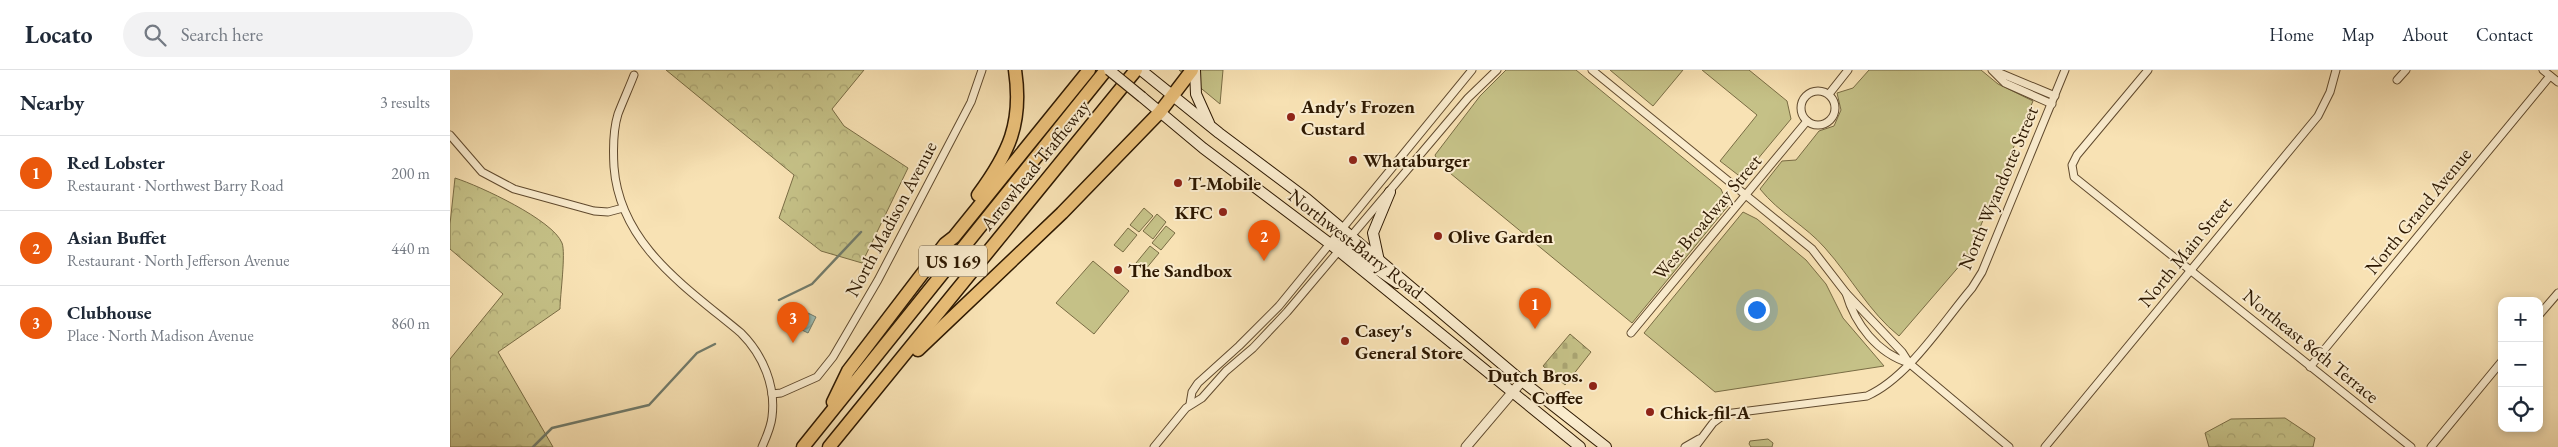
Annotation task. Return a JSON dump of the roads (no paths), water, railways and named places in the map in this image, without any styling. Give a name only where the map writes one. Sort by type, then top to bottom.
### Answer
[{"type":"highway","points":[[824,422],[848,371],[945,244],[950,233],[1000,165],[1011,140],[1017,114],[1014,70]]},
{"type":"highway","points":[[945,244],[954,237],[1089,70]]},
{"type":"highway","name":"Arrowhead Trafficway","points":[[803,447],[1108,70]]},
{"type":"highway","name":"Arrowhead Trafficway","points":[[829,447],[1136,70]]},
{"type":"highway","points":[[882,384],[1062,213],[1160,112],[1194,70]]},
{"type":"main road","name":"Northwest Barry Road","points":[[1108,70],[1203,148],[1329,243]]},
{"type":"main road","name":"Northwest Barry Road","points":[[1141,70],[1210,126],[1307,199],[1349,237],[1522,381],[1606,447]]},
{"type":"main road","points":[[1194,70],[1196,94],[1210,126]]},
{"type":"main road","points":[[1379,262],[1373,233],[1390,192]]},
{"type":"main road","points":[[1329,243],[1395,283],[1412,288]]},
{"type":"main road","name":"Northwest Barry Road","points":[[1340,248],[1580,447]]},
{"type":"street","name":"North Madison Avenue","points":[[772,394],[781,393],[817,377],[833,357],[878,280],[971,102],[982,70]]},
{"type":"street","points":[[1190,404],[1192,392],[1198,383],[1264,322],[1472,70]]},
{"type":"street","points":[[1154,447],[1190,404],[1202,398],[1226,371],[1264,336],[1390,192],[1468,98],[1497,70]]},
{"type":"street","points":[[1592,70],[1812,249],[1846,293],[1902,352],[1909,363],[2010,447]]},
{"type":"street","points":[[1828,94],[1848,70]]},
{"type":"street","points":[[1992,70],[2055,96]]},
{"type":"street","points":[[1992,70],[2005,82],[2052,104]]},
{"type":"street","name":"North Wyandotte Street","points":[[1695,447],[1699,439],[1718,417],[1725,414],[1755,408],[1867,396],[1882,389],[1909,363],[1982,272],[2065,70]]},
{"type":"street","name":"Northeast 86th Terrace","points":[[2148,70],[2077,155],[2072,164],[2072,171],[2078,182],[2411,447]]},
{"type":"street","name":"North Main Street","points":[[2045,447],[2318,116],[2330,92],[2336,70]]},
{"type":"street","points":[[2397,80],[2406,70]]},
{"type":"street","points":[[2543,70],[2558,82]]},
{"type":"street","points":[[634,75],[618,115],[613,151],[615,180],[623,208],[633,229],[649,253],[752,344],[764,364],[772,394],[772,418],[762,447]]},
{"type":"street","name":"North Grand Avenue","points":[[2310,368],[2550,76]]},
{"type":"street","points":[[1814,91],[1828,94],[1836,105],[1832,118],[1820,125],[1807,121],[1801,112],[1805,97],[1814,91]]},
{"type":"street","name":"West Broadway Street","points":[[1631,333],[1807,121]]},
{"type":"street","points":[[450,135],[482,172],[514,189],[594,212],[608,212],[623,208]]},
{"type":"street","points":[[1846,293],[1851,310],[1860,325],[1885,352],[1895,359],[1909,363]]},
{"type":"street","points":[[2543,310],[2558,293]]},
{"type":"street","points":[[2431,447],[2498,366]]},
{"type":"street","points":[[1466,447],[1522,381]]},
{"type":"street","name":"North Wyandotte Street","points":[[1684,447],[1699,439]]},
{"type":"water","points":[[808,313],[816,317],[808,333],[800,329]]},
{"type":"waterway","points":[[779,300],[812,284],[861,232]]},
{"type":"waterway","points":[[533,447],[552,428],[649,405],[697,353],[715,344]]},
{"type":"place","name":"Andy's Frozen Custard","points":[[1291,117]]},
{"type":"place","name":"Whataburger","points":[[1353,160]]},
{"type":"place","name":"T-Mobile","points":[[1178,183]]},
{"type":"place","name":"KFC","points":[[1223,212]]},
{"type":"place","name":"Olive Garden","points":[[1438,236]]},
{"type":"place","name":"Asian Buffet","points":[[1264,261]]},
{"type":"place","name":"The Sandbox","points":[[1118,270]]},
{"type":"place","name":"Red Lobster","points":[[1535,329]]},
{"type":"place","name":"Casey's General Store","points":[[1345,341]]},
{"type":"place","name":"Clubhouse","points":[[793,343]]},
{"type":"place","name":"Dutch Bros. Coffee","points":[[1593,386]]},
{"type":"place","name":"Chick-fil-A","points":[[1650,412]]}]
